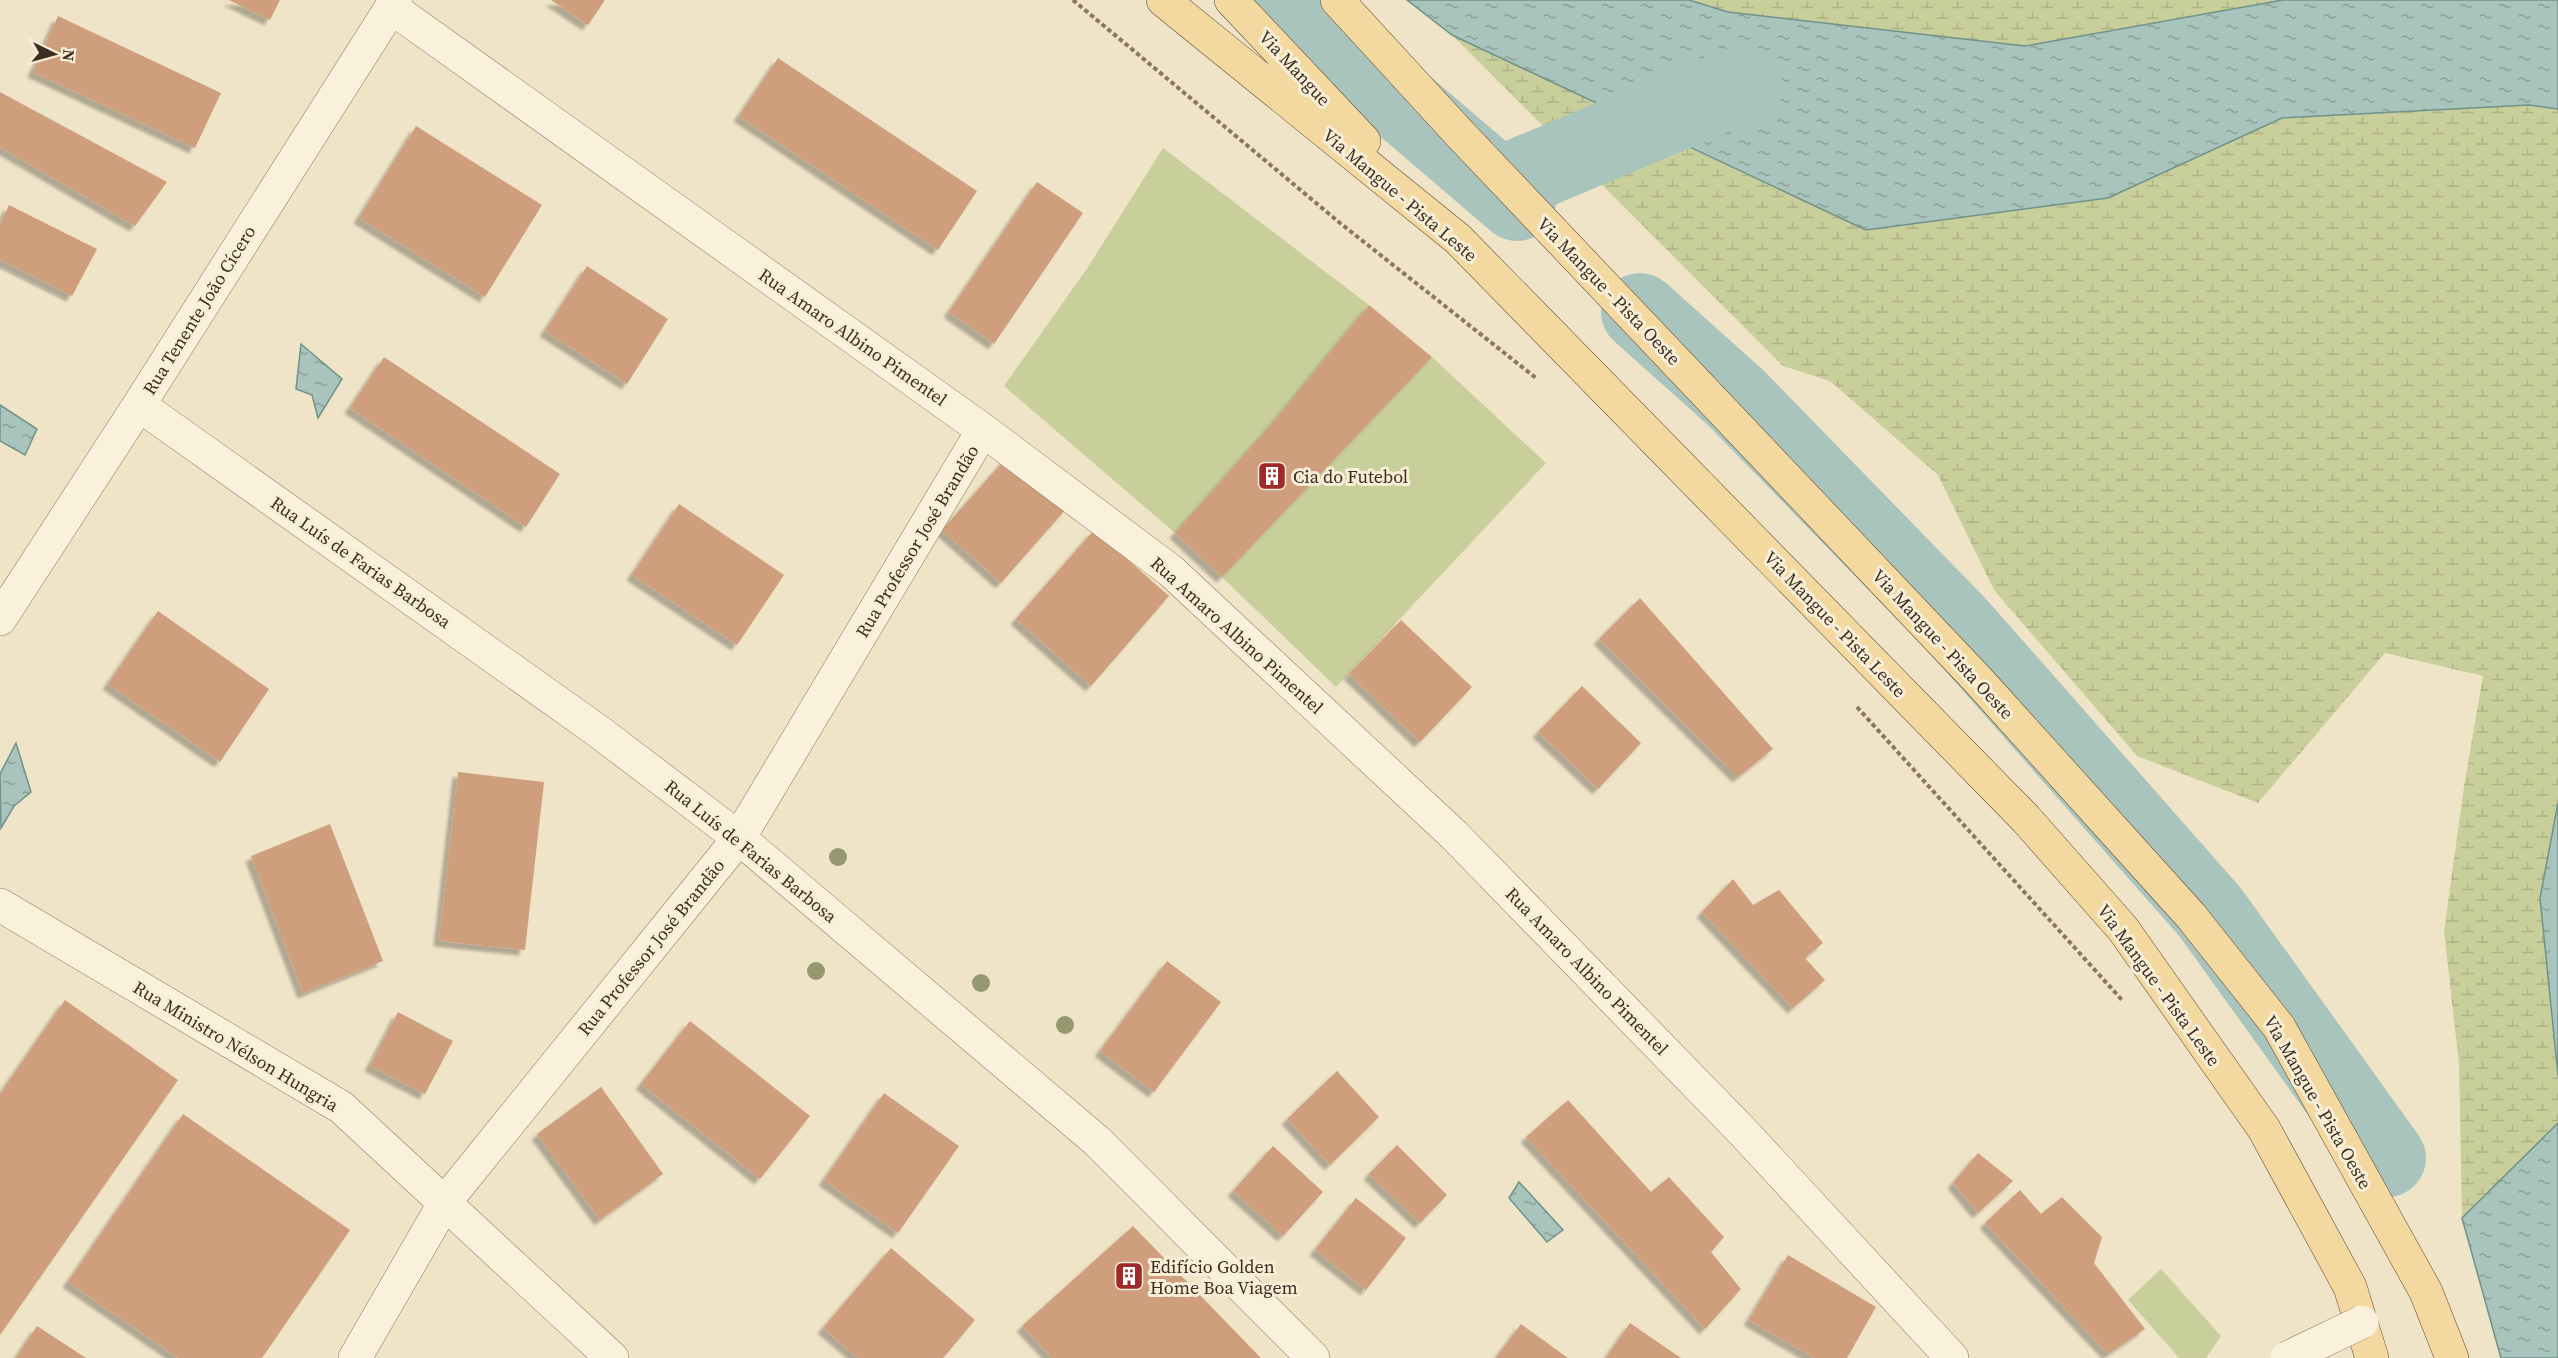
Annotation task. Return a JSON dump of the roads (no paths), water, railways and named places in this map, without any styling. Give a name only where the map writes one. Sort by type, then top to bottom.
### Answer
[{"type":"main road","name":"Via Mangue - Pista Leste","points":[[1163,0],[1458,239],[2026,819],[2123,929],[2264,1129],[2350,1287],[2372,1358]]},
{"type":"main road","name":"Via Mangue","points":[[1231,0],[1458,239]]},
{"type":"main road","name":"Via Mangue - Pista Oeste","points":[[1337,0],[1460,134],[1978,680],[2191,916],[2279,1027],[2426,1292],[2452,1358]]},
{"type":"street","name":"Rua Tenente João Cícero","points":[[0,619],[394,4]]},
{"type":"street","name":"Rua Amaro Albino Pimentel","points":[[394,4],[983,430],[1171,571],[1454,835],[1742,1131],[1952,1358]]},
{"type":"street","name":"Rua Luís de Farias Barbosa","points":[[139,405],[598,730],[739,838],[1097,1141],[1313,1358]]},
{"type":"street","name":"Rua Professor José Brandão","points":[[355,1358],[445,1202],[739,838],[983,430]]},
{"type":"street","name":"Rua Ministro Nélson Hungria","points":[[0,905],[341,1107],[612,1358]]},
{"type":"street","points":[[2287,1358],[2362,1322]]},
{"type":"water","points":[[1407,0],[1689,0],[1728,12],[2025,46],[2283,0],[2558,0],[2558,109],[2529,105],[2282,118],[2108,198],[1866,230],[1452,35]]},
{"type":"water","points":[[301,344],[342,379],[318,418],[312,395],[296,389]]},
{"type":"water","points":[[0,405],[37,429],[25,455],[0,441]]},
{"type":"water","points":[[16,743],[31,792],[14,806],[1,828],[0,774]]},
{"type":"water","points":[[2558,803],[2558,1075],[2540,898]]},
{"type":"water","points":[[2558,1123],[2558,1358],[2501,1358],[2462,1218]]},
{"type":"water","points":[[1519,1182],[1563,1230],[1547,1242],[1509,1198]]},
{"type":"waterway","points":[[1281,0],[1517,202]]},
{"type":"waterway","points":[[1499,186],[1737,86],[1744,86]]},
{"type":"waterway","points":[[1640,312],[1736,398],[1957,625],[2210,912],[2387,1158]]},
{"type":"place","name":"Cia do Futebol","points":[[1272,476]]},
{"type":"place","name":"Edifício Golden Home Boa Viagem","points":[[1129,1276]]}]
